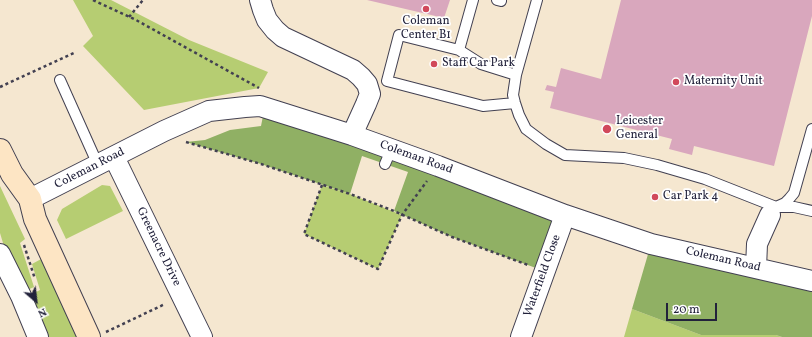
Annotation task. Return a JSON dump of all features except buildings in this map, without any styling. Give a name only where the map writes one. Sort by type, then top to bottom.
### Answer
[{"type":"street","points":[[260,0],[267,20],[283,37],[377,83],[370,94],[352,135]]},
{"type":"street","name":"Coleman Road","points":[[30,199],[209,111],[245,106],[260,97],[352,135],[388,157],[438,166],[565,215],[651,244],[812,280]]},
{"type":"street","points":[[0,150],[12,174],[30,199],[38,226],[96,335]]},
{"type":"street","name":"Greenacre Drive","points":[[106,161],[182,296],[202,337]]},
{"type":"street","points":[[756,268],[757,244],[773,211]]},
{"type":"street","name":"Waterfield Close","points":[[521,337],[565,215]]},
{"type":"street","points":[[0,254],[11,288],[38,337]]},
{"type":"lane","points":[[459,50],[473,0]]},
{"type":"lane","points":[[537,0],[516,75],[513,96],[519,115],[526,129],[546,144],[565,154],[624,158],[657,165],[705,179],[773,211],[794,207],[812,211]]},
{"type":"lane","points":[[515,103],[483,106],[377,83],[399,35],[459,50],[481,64],[516,75]]},
{"type":"lane","points":[[60,80],[106,161]]},
{"type":"lane","points":[[773,211],[785,203],[794,193],[812,129]]},
{"type":"path","points":[[93,0],[129,17],[260,97]]},
{"type":"path","points":[[129,17],[143,0]]},
{"type":"path","points":[[0,87],[76,52]]},
{"type":"path","points":[[180,145],[193,139]]},
{"type":"path","points":[[186,142],[261,164],[357,197],[452,237],[544,271]]},
{"type":"path","points":[[322,185],[304,234],[378,269],[402,215],[438,166]]},
{"type":"path","points":[[11,288],[38,288],[23,243]]},
{"type":"path","points":[[96,335],[182,296]]},
{"type":"green space","points":[[73,0],[111,0],[189,40],[268,72],[259,88],[144,110],[83,46],[93,36]]},
{"type":"green space","points":[[264,111],[565,215],[544,271],[452,237],[394,211],[408,172],[362,156],[350,194],[261,164],[186,142],[205,140],[230,130],[261,126]]},
{"type":"green space","points":[[102,185],[110,186],[123,211],[66,239],[57,220],[62,209]]},
{"type":"green space","points":[[322,185],[350,194],[402,215],[378,269],[304,234]]},
{"type":"green space","points":[[0,186],[25,239],[20,243],[34,287],[25,291],[3,243],[0,233]]},
{"type":"green space","points":[[651,244],[812,280],[812,337],[782,337],[776,335],[701,335],[632,309]]},
{"type":"green space","points":[[43,258],[77,337],[44,337],[28,296],[40,290],[32,264]]},
{"type":"green space","points":[[632,309],[701,335],[776,335],[782,337],[624,337]]},
{"type":"place","name":"Coleman Center B1","points":[[426,9]]},
{"type":"place","name":"Staff Car Park","points":[[434,64]]},
{"type":"place","name":"Maternity Unit","points":[[676,82]]},
{"type":"place","name":"Leicester General","points":[[607,129]]},
{"type":"place","name":"Car Park 4","points":[[655,197]]}]
